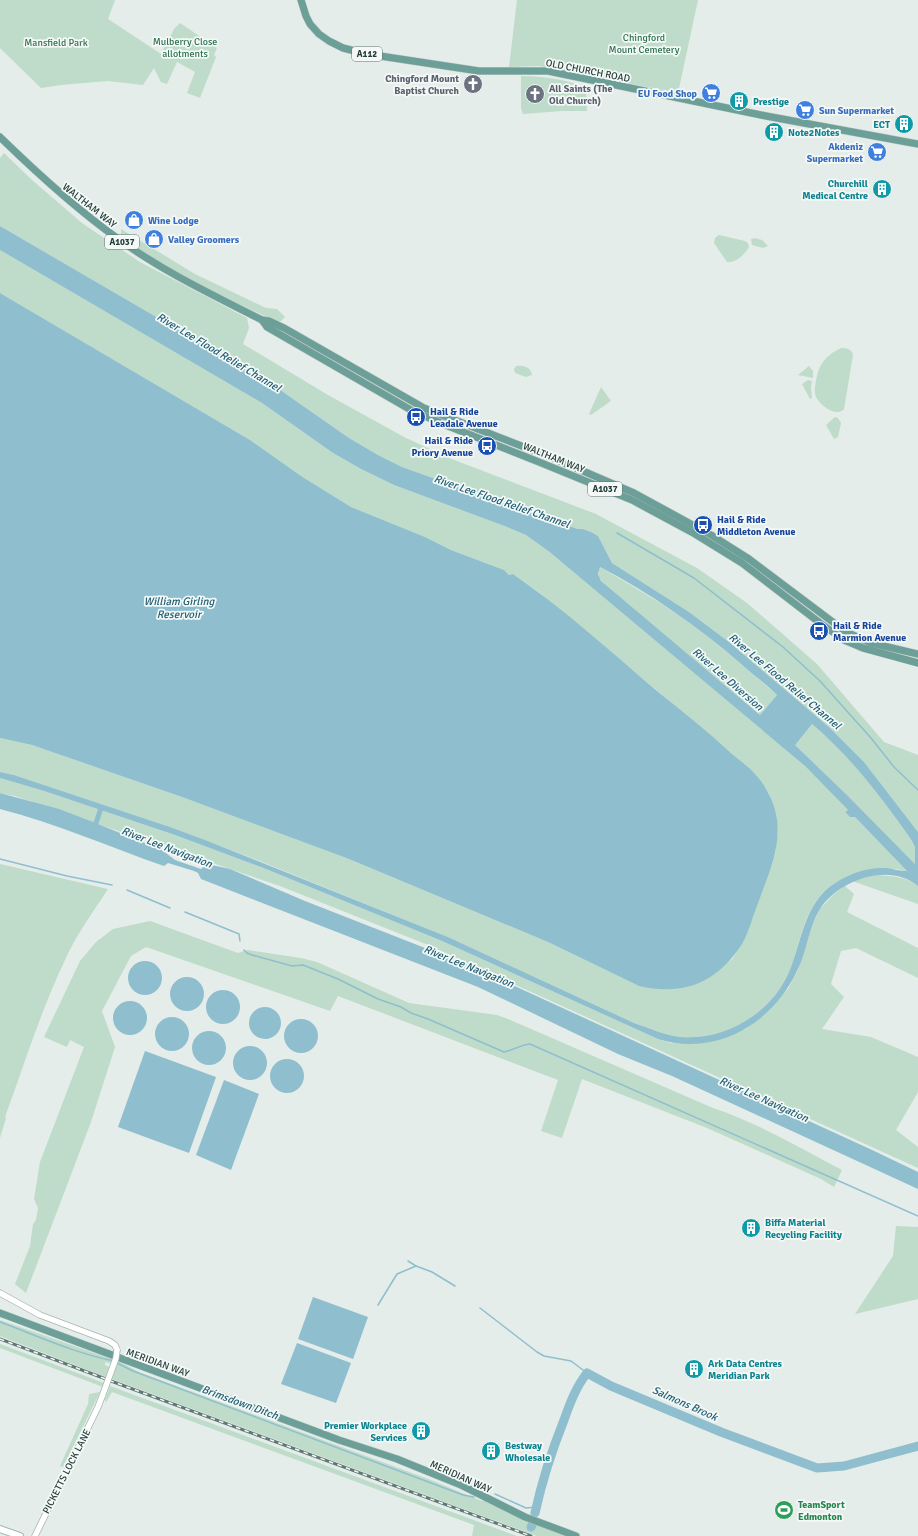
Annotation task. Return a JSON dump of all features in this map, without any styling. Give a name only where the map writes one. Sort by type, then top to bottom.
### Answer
[{"type":"main road","name":"OLD CHURCH ROAD","points":[[301,0],[310,24],[319,34],[343,48],[367,54],[479,71],[548,71],[751,114],[918,144]]},
{"type":"main road","name":"WALTHAM WAY","points":[[0,137],[50,185],[118,239],[191,284],[262,320],[267,327],[282,331],[410,405],[474,437],[555,460],[576,468],[632,500],[682,523],[736,559],[754,567],[838,627],[871,643],[918,654]]},
{"type":"main road","name":"WALTHAM WAY","points":[[410,405],[476,429],[552,467],[574,476],[603,484]]},
{"type":"main road","points":[[474,437],[476,429]]},
{"type":"main road","points":[[552,467],[555,460]]},
{"type":"main road","points":[[574,476],[576,468]]},
{"type":"main road","name":"WALTHAM WAY","points":[[754,567],[799,607],[834,634],[855,645],[918,663]]},
{"type":"main road","points":[[799,607],[803,601]]},
{"type":"main road","name":"MERIDIAN WAY","points":[[0,1313],[339,1440],[400,1460],[460,1485],[525,1516],[576,1536]]},
{"type":"main road","points":[[0,1529],[20,1536]]},
{"type":"street","name":"PICKETTS LOCK LANE","points":[[0,1294],[40,1315],[109,1341],[115,1345],[117,1350],[116,1358],[98,1407],[35,1536]]},
{"type":"green space","name":"Mansfield Park","points":[[0,0],[115,0],[108,19],[161,54],[174,29],[180,23],[217,48],[214,55],[216,57],[200,98],[187,93],[195,72],[177,62],[167,84],[161,82],[154,68],[143,85],[108,81],[41,88],[0,48]]},
{"type":"green space","name":"Chingford Mount Cemetery","points":[[517,0],[698,0],[678,93],[539,66],[509,67]]},
{"type":"green space","points":[[521,76],[556,79],[581,87],[586,91],[587,111],[523,114],[521,108]]},
{"type":"green space","points":[[4,153],[32,180],[82,223],[104,238],[140,262],[247,318],[249,328],[243,344],[328,395],[404,437],[449,458],[596,514],[697,568],[747,603],[817,664],[884,742],[918,755],[918,832],[864,762],[830,728],[729,642],[689,612],[612,563],[598,536],[583,529],[562,524],[402,467],[378,455],[349,438],[273,385],[0,226],[0,158]]},
{"type":"green space","points":[[121,229],[195,274],[266,308],[277,309],[285,317],[281,321],[277,322],[191,281],[132,245],[133,244],[121,236]]},
{"type":"green space","points":[[719,235],[745,241],[748,243],[749,247],[740,258],[727,262],[714,243],[715,238]]},
{"type":"green space","points":[[755,238],[762,240],[768,246],[763,248],[752,245],[751,239]]},
{"type":"green space","points":[[0,250],[262,403],[333,453],[361,469],[394,485],[526,535],[561,560],[805,766],[848,810],[845,812],[850,817],[855,817],[907,871],[896,869],[888,870],[833,884],[816,901],[810,911],[784,983],[774,997],[761,1010],[732,1028],[715,1034],[698,1037],[680,1037],[662,1033],[634,1023],[448,937],[252,858],[170,827],[14,775],[0,772],[0,738],[32,745],[182,797],[349,859],[548,942],[639,986],[696,984],[716,973],[733,958],[744,939],[775,854],[778,832],[776,814],[769,793],[756,775],[714,738],[536,590],[513,574],[509,575],[504,570],[451,550],[425,537],[351,507],[301,476],[250,440],[0,293]]},
{"type":"green space","points":[[841,348],[849,349],[852,351],[853,355],[844,409],[837,412],[828,409],[821,404],[816,397],[815,389],[817,375],[821,365],[827,357]]},
{"type":"green space","points":[[516,366],[526,367],[530,370],[532,375],[526,377],[515,373],[514,369]]},
{"type":"green space","points":[[809,366],[813,371],[813,378],[798,375]]},
{"type":"green space","points":[[808,380],[812,381],[812,398],[810,399],[802,384]]},
{"type":"green space","points":[[601,387],[611,401],[591,415],[589,414]]},
{"type":"green space","points":[[835,417],[838,418],[841,423],[838,437],[834,439],[826,425]]},
{"type":"green space","points":[[600,567],[651,597],[694,626],[777,695],[760,715],[607,587],[599,576]]},
{"type":"green space","points":[[812,724],[853,764],[889,809],[915,847],[915,864],[794,744]]},
{"type":"green space","points":[[0,778],[44,791],[175,835],[261,867],[442,941],[658,1039],[671,1043],[746,1029],[788,989],[798,970],[812,925],[820,909],[834,894],[845,886],[854,894],[847,912],[918,948],[918,978],[856,948],[841,951],[831,984],[844,997],[822,1029],[871,1037],[918,1057],[918,1092],[896,1130],[918,1147],[918,1168],[428,945],[280,886],[15,796],[0,793]]},
{"type":"green space","points":[[0,864],[108,889],[74,942],[56,979],[40,1018],[5,1117],[6,1118],[0,1138]]},
{"type":"green space","points":[[878,875],[904,879],[914,883],[918,886],[918,904],[852,881]]},
{"type":"green space","points":[[150,921],[238,953],[247,950],[301,958],[317,962],[409,1003],[497,1015],[746,1121],[779,1136],[842,1170],[834,1187],[821,1179],[707,1128],[582,1079],[562,1138],[541,1131],[558,1080],[338,996],[330,1011],[146,947],[131,956],[102,1011],[115,1047],[91,1122],[26,1293],[15,1284],[30,1246],[33,1224],[36,1220],[38,1208],[34,1199],[40,1162],[84,1047],[70,1040],[67,1047],[44,1037],[80,961],[96,942],[113,929]]},
{"type":"green space","points":[[896,1226],[918,1227],[918,1299],[855,1314],[893,1256]]},
{"type":"green space","points":[[0,1320],[120,1362],[139,1372],[431,1480],[482,1501],[483,1499],[528,1521],[566,1536],[537,1536],[112,1379],[117,1365],[105,1362],[105,1365],[109,1367],[106,1377],[0,1336]]},
{"type":"green space","points":[[0,1344],[104,1383],[103,1387],[0,1348]]},
{"type":"green space","points":[[110,1386],[517,1536],[472,1536],[474,1525],[112,1392],[106,1402],[105,1400]]},
{"type":"green space","points":[[100,1392],[63,1467],[60,1466],[88,1404],[89,1394]]},
{"type":"water","points":[[0,226],[273,385],[349,438],[378,455],[402,467],[562,524],[583,529],[598,536],[612,563],[689,612],[729,642],[830,728],[864,762],[918,832],[918,886],[906,879],[893,875],[879,875],[865,878],[839,890],[828,899],[816,916],[797,971],[786,990],[773,1007],[757,1021],[740,1032],[721,1039],[701,1043],[680,1043],[658,1039],[442,941],[261,867],[175,835],[44,791],[0,778],[0,772],[14,775],[205,840],[448,937],[634,1023],[662,1033],[680,1037],[698,1037],[715,1034],[732,1028],[761,1010],[774,997],[784,983],[811,910],[825,891],[835,883],[847,876],[866,870],[887,868],[907,871],[855,817],[850,817],[845,812],[848,810],[805,766],[551,553],[526,535],[394,485],[361,469],[333,453],[262,403],[0,250]],"holes":[[[600,567],[655,599],[690,623],[724,649],[777,695],[760,715],[601,581],[598,574]],[[812,724],[827,737],[866,779],[889,809],[915,847],[915,864],[795,745]]]},
{"type":"water","name":"William Girling Reservoir","points":[[0,293],[250,440],[301,476],[351,507],[425,537],[451,550],[504,570],[509,575],[513,574],[569,616],[750,769],[766,788],[775,809],[778,826],[776,850],[749,930],[742,944],[722,968],[710,977],[685,987],[655,989],[639,986],[548,942],[349,859],[182,797],[32,745],[0,738]]},
{"type":"water","name":"River Lee Navigation","points":[[0,793],[59,809],[162,850],[175,860],[201,869],[207,864],[230,869],[305,901],[471,966],[918,1172],[918,1189],[672,1076],[618,1054],[478,987],[201,879],[198,873],[194,871],[168,863],[164,866],[42,821],[0,809]]},
{"type":"water","points":[[145,961],[157,966],[162,978],[157,990],[145,995],[133,990],[128,978],[133,966]]},
{"type":"water","points":[[187,977],[199,982],[204,994],[199,1006],[187,1011],[175,1006],[170,994],[175,982]]},
{"type":"water","points":[[220,990],[226,990],[235,995],[239,1001],[239,1013],[235,1019],[226,1024],[220,1024],[211,1019],[206,1010],[206,1004],[211,995]]},
{"type":"water","points":[[130,1001],[142,1006],[147,1018],[142,1030],[130,1035],[118,1030],[113,1018],[118,1006]]},
{"type":"water","points":[[262,1007],[268,1007],[277,1011],[281,1023],[277,1035],[268,1039],[262,1039],[253,1035],[249,1026],[249,1020],[253,1011]]},
{"type":"water","points":[[172,1017],[184,1022],[189,1034],[184,1046],[172,1051],[160,1046],[155,1034],[160,1022]]},
{"type":"water","points":[[301,1019],[313,1024],[318,1036],[313,1048],[301,1053],[289,1048],[284,1036],[289,1024]]},
{"type":"water","points":[[209,1031],[221,1036],[226,1048],[221,1060],[209,1065],[197,1060],[192,1048],[197,1036]]},
{"type":"water","points":[[250,1046],[262,1051],[267,1063],[262,1075],[250,1080],[238,1075],[233,1063],[238,1051]]},
{"type":"water","points":[[145,1051],[216,1077],[189,1153],[118,1127]]},
{"type":"water","points":[[287,1059],[299,1064],[304,1076],[299,1088],[287,1093],[275,1088],[270,1076],[275,1064]]},
{"type":"water","points":[[224,1080],[259,1094],[231,1170],[196,1155]]},
{"type":"water","points":[[313,1297],[368,1317],[353,1359],[298,1339]]},
{"type":"water","points":[[297,1343],[351,1363],[336,1403],[281,1384]]},
{"type":"waterway","points":[[617,533],[694,578],[783,647],[820,681],[871,738],[894,767],[918,790]]},
{"type":"waterway","points":[[94,829],[101,808]]},
{"type":"waterway","points":[[0,859],[67,876],[112,885]]},
{"type":"waterway","points":[[127,890],[170,908]]},
{"type":"waterway","points":[[185,912],[239,934],[240,941]]},
{"type":"waterway","points":[[244,950],[252,955],[292,966],[303,965],[338,979],[378,999],[401,1007],[411,1013],[504,1052],[530,1044],[918,1216]]},
{"type":"waterway","points":[[408,1261],[416,1266]]},
{"type":"waterway","points":[[378,1305],[397,1274],[416,1266],[432,1272],[455,1286]]},
{"type":"waterway","points":[[480,1308],[537,1352],[544,1356],[571,1361],[587,1373]]},
{"type":"waterway","name":"Brimsdown Ditch","points":[[0,1322],[70,1349],[114,1361]]},
{"type":"waterway","name":"Brimsdown Ditch","points":[[117,1363],[133,1371],[463,1495],[474,1497]]},
{"type":"waterway","name":"Salmons Brook","points":[[535,1513],[551,1454],[574,1395],[587,1373],[611,1386],[721,1432],[817,1468],[844,1466],[918,1446]]},
{"type":"waterway","name":"Brimsdown Ditch","points":[[495,1494],[526,1508],[536,1507]]},
{"type":"railway","points":[[0,1339],[531,1536]]},
{"type":"place","name":"Chingford Mount Baptist Church","points":[[473,84]]},
{"type":"place","name":"EU Food Shop","points":[[711,93]]},
{"type":"place","name":"All Saints (The Old Church)","points":[[535,94]]},
{"type":"place","name":"Prestige","points":[[739,101]]},
{"type":"place","name":"Sun Supermarket","points":[[805,110]]},
{"type":"place","name":"ECT","points":[[904,124]]},
{"type":"place","name":"Note2Notes","points":[[774,132]]},
{"type":"place","name":"Akdeniz Supermarket","points":[[877,152]]},
{"type":"place","name":"Churchill Medical Centre","points":[[882,189]]},
{"type":"place","name":"Wine Lodge","points":[[134,220]]},
{"type":"place","name":"Valley Groomers","points":[[154,239]]},
{"type":"place","name":"Hail & Ride Leadale Avenue","points":[[416,417]]},
{"type":"place","name":"Hail & Ride Priory Avenue","points":[[487,446]]},
{"type":"place","name":"Hail & Ride Middleton Avenue","points":[[703,525]]},
{"type":"place","name":"Hail & Ride Marmion Avenue","points":[[819,631]]},
{"type":"place","name":"Biffa Material Recycling Facility","points":[[751,1228]]},
{"type":"place","name":"Ark Data Centres Meridian Park","points":[[694,1369]]},
{"type":"place","name":"Premier Workplace Services","points":[[421,1431]]},
{"type":"place","name":"Bestway Wholesale","points":[[491,1451]]},
{"type":"place","name":"TeamSport Edmonton","points":[[784,1510]]},
{"type":"park label","name":"Mulberry Close allotments","points":[[185,46]]},
{"type":"water label","name":"River Lee Flood Relief Channel","points":[[219,352]]},
{"type":"water label","name":"River Lee Flood Relief Channel","points":[[502,501]]},
{"type":"water label","name":"River Lee Diversion","points":[[728,679]]},
{"type":"water label","name":"River Lee Flood Relief Channel","points":[[785,681]]}]
